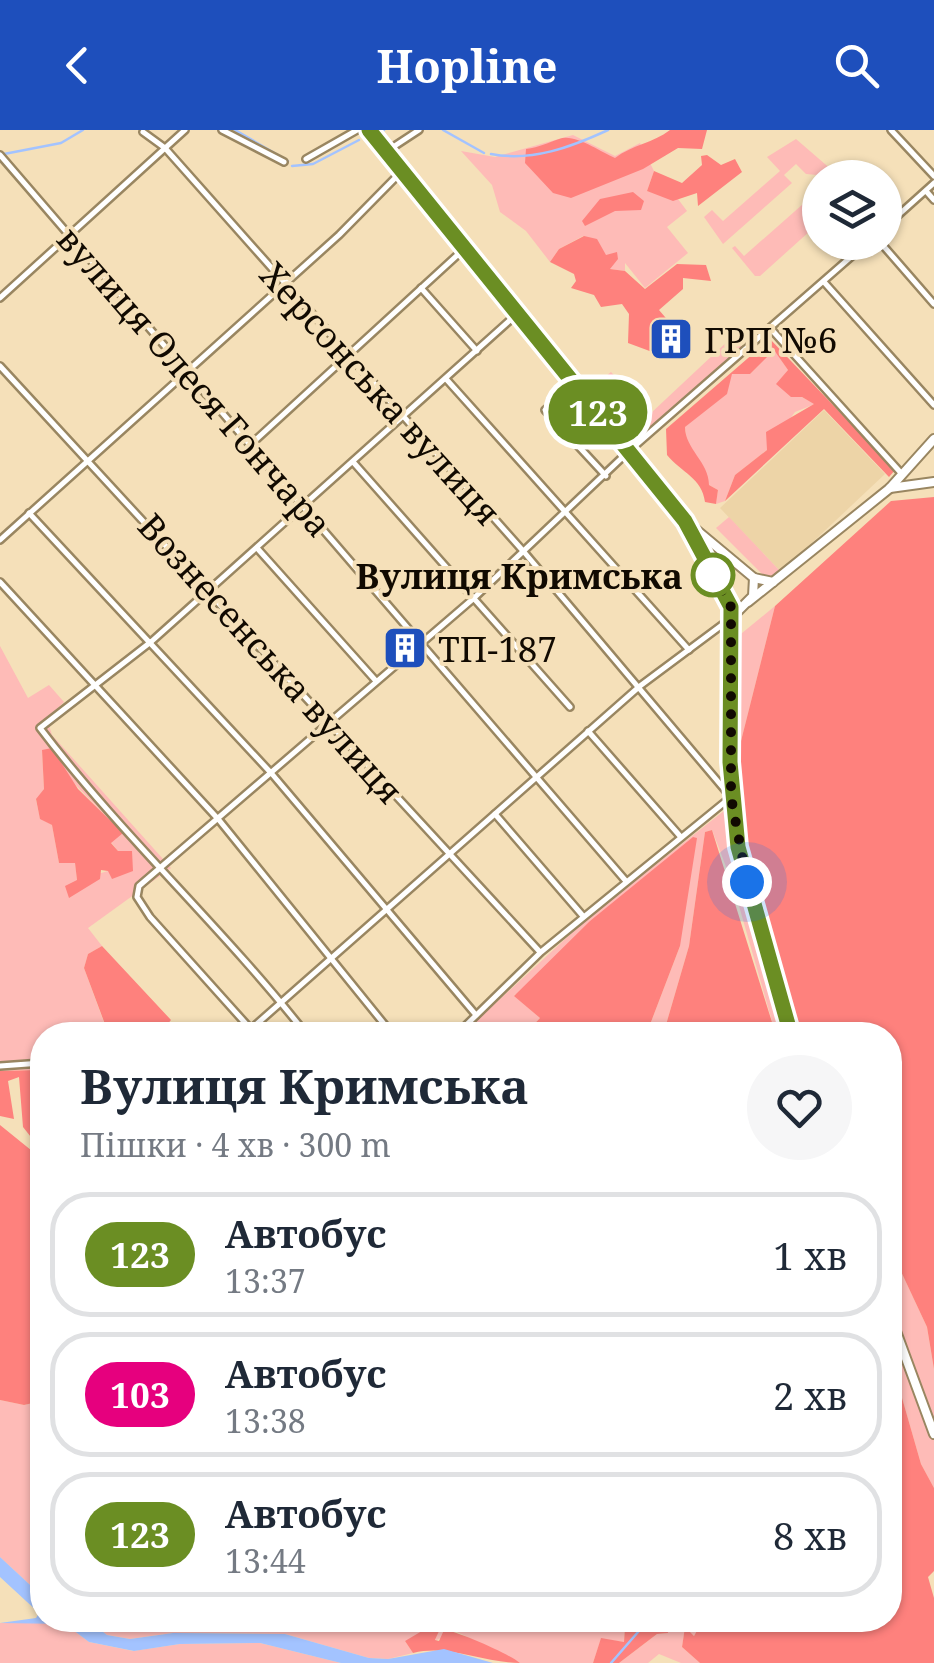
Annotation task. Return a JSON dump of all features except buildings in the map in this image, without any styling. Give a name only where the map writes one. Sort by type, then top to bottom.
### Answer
[{"type":"street","points":[[0,298],[185,130]]},
{"type":"street","points":[[222,130],[284,162]]},
{"type":"street","points":[[306,159],[357,130]]},
{"type":"street","points":[[370,130],[685,521],[726,599],[732,617],[731,797],[738,847],[788,1022]]},
{"type":"street","points":[[387,151],[419,130]]},
{"type":"street","points":[[891,130],[934,180],[902,212]]},
{"type":"street","name":"Херсонська вулиця","points":[[143,132],[165,148],[345,356],[524,552],[731,797]]},
{"type":"street","name":"вулиця Олеся Гончара","points":[[0,155],[185,374],[538,774],[625,880]]},
{"type":"street","points":[[0,540],[283,285],[403,170]]},
{"type":"street","points":[[926,190],[934,200]]},
{"type":"street","points":[[249,446],[464,249]]},
{"type":"street","points":[[245,1022],[150,917],[137,897],[140,886],[474,598],[629,451],[848,260]]},
{"type":"street","points":[[896,260],[934,304]]},
{"type":"street","points":[[824,282],[934,404]]},
{"type":"street","points":[[421,288],[477,351]]},
{"type":"street","points":[[297,1022],[163,868],[105,808],[40,728],[152,641],[404,420],[518,313]]},
{"type":"street","points":[[771,329],[902,473]]},
{"type":"street","name":"Вознесенська вулиця","points":[[0,366],[90,458],[541,952]]},
{"type":"street","points":[[446,380],[689,650]]},
{"type":"street","points":[[576,385],[546,410],[606,476]]},
{"type":"street","points":[[264,1022],[333,955],[640,686],[778,581],[890,488],[934,439]]},
{"type":"street","points":[[354,463],[570,707]]},
{"type":"street","points":[[890,488],[934,482]]},
{"type":"street","points":[[30,513],[272,774],[477,1016]]},
{"type":"street","points":[[685,521],[754,578],[778,581]]},
{"type":"street","points":[[698,547],[704,533]]},
{"type":"street","points":[[256,548],[376,681]]},
{"type":"street","points":[[748,602],[756,589],[754,578]]},
{"type":"street","points":[[0,582],[220,820],[384,1022]]},
{"type":"street","points":[[726,599],[748,602]]},
{"type":"street","points":[[588,731],[680,836]]},
{"type":"street","points":[[470,1022],[541,952],[731,797]]},
{"type":"street","points":[[495,814],[583,916]]},
{"type":"street","points":[[0,1066],[30,1064]]},
{"type":"street","points":[[902,1347],[934,1434]]},
{"type":"shaded area","points":[[670,130],[707,130],[702,149],[678,148],[643,169],[571,198],[553,193],[525,163],[526,149],[559,139],[580,141],[615,158]]},
{"type":"shaded area","points":[[573,135],[615,156],[640,143],[654,171],[647,191],[678,199],[687,211],[667,227],[688,253],[645,288],[625,263],[625,271],[610,269],[613,263],[583,236],[559,249],[550,262],[526,231],[500,212],[492,185],[461,151],[495,157]]},
{"type":"shaded area","points":[[796,139],[820,160],[802,160],[802,170],[796,164],[784,175],[792,183],[723,244],[704,217],[712,210],[723,221],[780,171],[767,157]]},
{"type":"shaded area","points":[[707,155],[721,165],[735,159],[742,172],[698,206],[697,193],[673,201],[647,191],[654,171],[682,183],[702,165],[701,156]]},
{"type":"shaded area","points":[[633,192],[644,201],[641,210],[615,211],[585,226],[582,221],[600,199]]},
{"type":"shaded area","points":[[802,205],[802,238],[760,276],[755,276],[732,248],[735,246],[744,256]]},
{"type":"shaded area","points":[[584,236],[597,239],[606,255],[617,252],[618,259],[610,269],[625,271],[645,289],[677,264],[706,265],[711,281],[683,278],[683,289],[659,310],[671,324],[664,347],[655,353],[628,343],[629,314],[622,304],[601,307],[594,295],[571,288],[576,281],[574,274],[550,262],[559,249]]},
{"type":"shaded area","points":[[730,339],[745,348],[637,439],[626,435],[589,391],[611,372],[650,414]]},
{"type":"shaded area","points":[[770,339],[895,470],[889,477],[824,409],[725,501],[735,475],[767,450],[766,432],[814,404],[802,397],[791,397],[776,384],[788,370],[774,350],[750,374],[732,374],[727,394],[685,427],[709,485],[718,490],[716,504],[705,502],[696,481],[667,455],[666,429]]},
{"type":"shaded area","points":[[774,349],[788,370],[777,384],[815,404],[795,412],[767,450],[735,475],[725,501],[716,504],[718,490],[709,485],[685,427],[732,374],[750,374]]},
{"type":"shaded area","points":[[824,410],[885,474],[781,572],[720,508]]},
{"type":"shaded area","points":[[934,497],[934,1369],[927,1327],[902,1274],[902,1022],[798,1022],[747,850],[736,784],[741,741],[775,606],[891,501]]},
{"type":"shaded area","points":[[729,517],[781,572],[767,579],[716,528]]},
{"type":"shaded area","points":[[775,606],[741,741],[747,850],[798,1022],[772,1022],[733,885],[712,830],[705,832],[689,946],[667,1022],[651,1022],[680,946],[514,995],[540,1018],[536,1022],[475,1022],[589,917],[725,810],[725,647]]},
{"type":"shaded area","points":[[0,646],[28,698],[49,685],[64,702],[47,719],[52,735],[171,868],[88,928],[102,946],[88,954],[84,968],[104,1022],[30,1022],[30,1070],[0,1071]],"holes":[[[42,750],[122,833],[111,842],[118,851],[108,871],[77,880],[75,862],[59,863],[52,825],[40,818],[36,800],[44,789]]]},
{"type":"shaded area","points":[[52,748],[78,789],[123,833],[111,843],[118,851],[132,851],[133,871],[112,879],[108,871],[101,870],[100,879],[69,898],[65,886],[77,880],[75,863],[59,863],[52,825],[40,819],[36,799],[44,789],[42,750]]},
{"type":"shaded area","points":[[712,830],[772,1022],[667,1022],[689,946],[705,832]]},
{"type":"shaded area","points":[[693,837],[697,838],[680,946],[651,1022],[536,1022],[540,1018],[514,996],[590,921]]},
{"type":"shaded area","points":[[102,946],[171,1020],[104,1022],[84,968],[88,954]]},
{"type":"shaded area","points":[[30,1070],[30,1136],[23,1127],[19,1077],[8,1081],[14,1119],[0,1116],[0,1071]]},
{"type":"shaded area","points":[[0,1125],[30,1149],[30,1404],[0,1400]]},
{"type":"shaded area","points":[[902,1274],[927,1327],[934,1369],[934,1488],[921,1464],[902,1398]]},
{"type":"shaded area","points":[[902,1398],[921,1464],[934,1488],[934,1571],[928,1577],[934,1598],[934,1663],[700,1663],[682,1647],[684,1632],[694,1636],[696,1632],[902,1632]]},
{"type":"shaded area","points":[[0,1400],[30,1404],[30,1585],[0,1557]]},
{"type":"shaded area","points":[[30,1622],[30,1632],[76,1632],[89,1642],[133,1651],[180,1644],[260,1643],[341,1663],[0,1663],[0,1623]]},
{"type":"shaded area","points":[[103,1632],[438,1632],[405,1641],[413,1653],[388,1659],[369,1658],[285,1634],[173,1633],[130,1639]]},
{"type":"shaded area","points":[[420,1632],[439,1632],[435,1640],[439,1641],[443,1632],[460,1634],[520,1663],[453,1652],[413,1653],[405,1641]]},
{"type":"shaded area","points":[[438,1632],[453,1632],[435,1641]]},
{"type":"shaded area","points":[[457,1632],[625,1632],[624,1642],[601,1639],[593,1663],[520,1663]]},
{"type":"shaded area","points":[[625,1632],[668,1632],[657,1634],[619,1663],[593,1663],[601,1638],[624,1642]]},
{"type":"shaded area","points":[[684,1632],[682,1647],[700,1663],[681,1663],[659,1654],[648,1663],[619,1663],[657,1634]]},
{"type":"water","points":[[0,1557],[30,1585],[30,1605],[0,1577]]},
{"type":"water","points":[[30,1619],[30,1623],[0,1623]]},
{"type":"water","points":[[76,1632],[103,1632],[130,1639],[173,1633],[285,1634],[369,1658],[388,1659],[444,1649],[493,1663],[341,1663],[260,1643],[180,1644],[134,1651],[89,1642]]},
{"type":"waterway","points":[[4,154],[61,143],[83,130]]},
{"type":"waterway","points":[[235,130],[288,161]]},
{"type":"waterway","points":[[443,130],[484,153]]},
{"type":"waterway","points":[[491,154],[536,154],[608,130]]},
{"type":"waterway","points":[[292,166],[313,164],[359,140]]},
{"type":"waterway","points":[[611,1663],[638,1632]]},
{"type":"bus line","name":"123","points":[[369,130],[685,521],[731,607],[731,797],[738,847],[787,1022]]},
{"type":"place","name":"ГРП №6","points":[[671,339]]},
{"type":"place","name":"Вулиця Кримська","points":[[713,575]]},
{"type":"place","name":"ТП-187","points":[[405,648]]},
{"type":"route","points":[[713,575],[731,607],[731,797],[747,882]]}]
